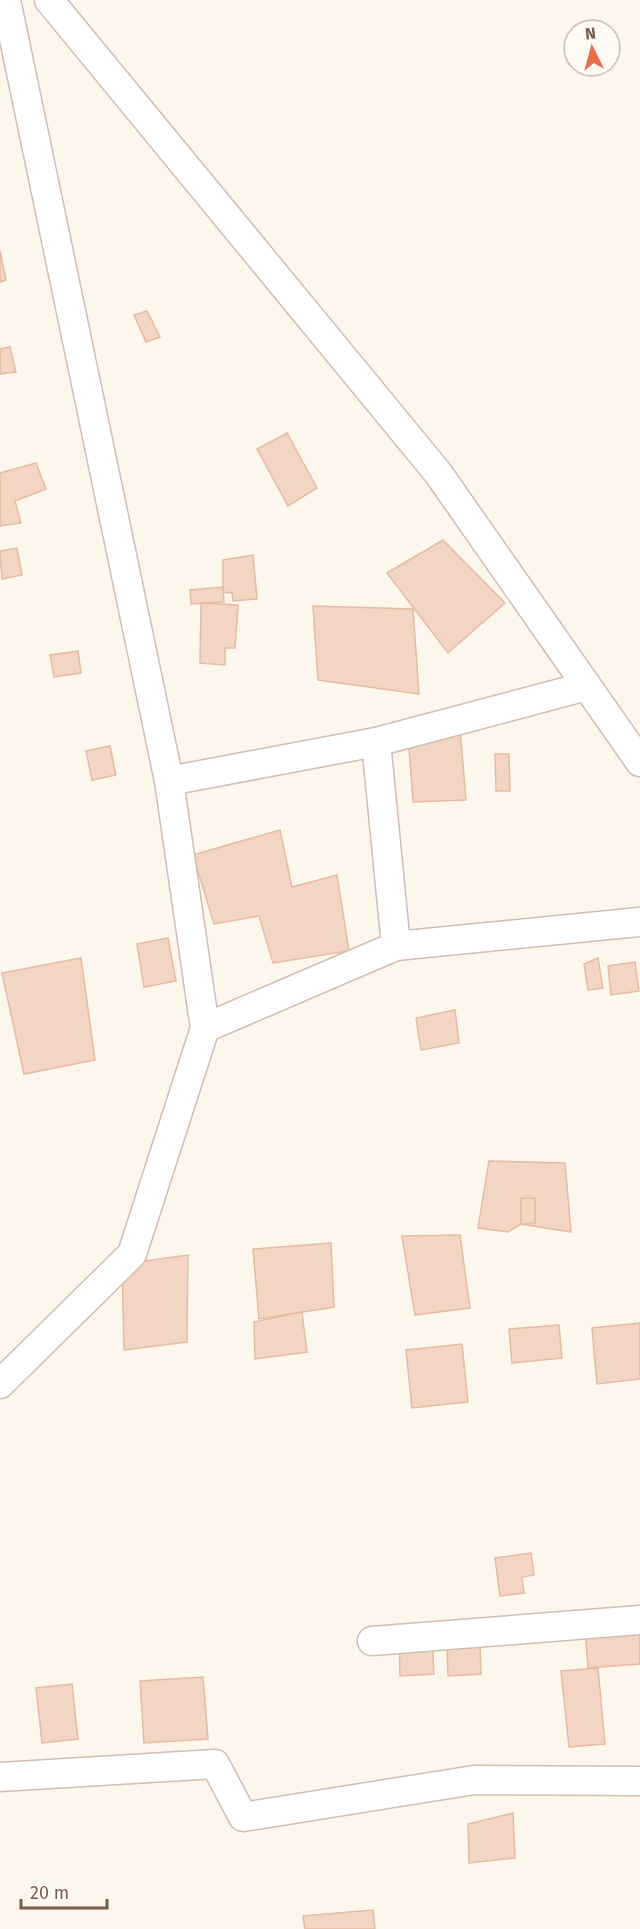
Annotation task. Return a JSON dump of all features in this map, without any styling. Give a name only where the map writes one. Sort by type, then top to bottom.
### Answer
[{"type":"street","points":[[0,1384],[132,1254],[206,1028],[170,781],[6,0]]},
{"type":"street","points":[[49,0],[438,473],[640,762]]},
{"type":"street","points":[[170,781],[376,742],[587,686]]},
{"type":"street","points":[[376,742],[396,946]]},
{"type":"street","points":[[206,1028],[396,946],[640,922]]},
{"type":"street","points":[[372,1641],[640,1620]]},
{"type":"street","points":[[0,1777],[215,1764],[243,1817],[474,1780],[640,1781]]},
{"type":"building","points":[[0,251],[6,280],[0,282]]},
{"type":"building","points":[[147,311],[160,337],[146,342],[134,315]]},
{"type":"building","points":[[10,347],[16,372],[0,374],[0,349]]},
{"type":"building","points":[[287,433],[317,488],[288,506],[257,449]]},
{"type":"building","points":[[36,463],[46,489],[15,501],[21,523],[0,526],[0,473]]},
{"type":"building","points":[[443,540],[505,603],[448,653],[387,573]]},
{"type":"building","points":[[17,548],[22,575],[2,579],[0,551]]},
{"type":"building","points":[[253,555],[257,599],[233,601],[232,593],[223,592],[223,560]]},
{"type":"building","points":[[223,587],[224,602],[191,604],[190,590]]},
{"type":"building","points":[[201,603],[238,605],[235,648],[225,648],[225,665],[200,663]]},
{"type":"building","points":[[313,606],[413,609],[419,694],[318,680]]},
{"type":"building","points":[[78,651],[81,673],[54,677],[50,655]]},
{"type":"building","points":[[460,729],[466,800],[413,802],[408,734]]},
{"type":"building","points":[[110,746],[116,775],[92,780],[86,751]]},
{"type":"building","points":[[495,754],[509,754],[510,791],[496,791]]},
{"type":"building","points":[[280,830],[292,887],[337,875],[349,951],[273,963],[259,916],[214,924],[193,855]]},
{"type":"building","points":[[168,938],[176,981],[144,987],[137,944]]},
{"type":"building","points":[[81,958],[95,1060],[24,1074],[2,973]]},
{"type":"building","points":[[598,958],[603,988],[588,990],[584,964]]},
{"type":"building","points":[[635,962],[639,991],[611,995],[608,966]]},
{"type":"building","points":[[455,1010],[459,1043],[421,1050],[416,1018]]},
{"type":"building","points":[[489,1161],[565,1163],[571,1232],[521,1224],[508,1232],[478,1228]]},
{"type":"building","points":[[521,1198],[535,1198],[535,1223],[521,1224]]},
{"type":"building","points":[[460,1235],[470,1308],[415,1315],[402,1236]]},
{"type":"building","points":[[331,1243],[334,1307],[259,1319],[253,1249]]},
{"type":"building","points":[[188,1255],[187,1342],[124,1350],[122,1264]]},
{"type":"building","points":[[302,1312],[307,1352],[255,1359],[254,1322]]},
{"type":"building","points":[[640,1323],[640,1379],[597,1384],[592,1328]]},
{"type":"building","points":[[559,1325],[562,1358],[512,1363],[509,1329]]},
{"type":"building","points":[[462,1344],[468,1402],[412,1408],[406,1350]]},
{"type":"building","points":[[531,1553],[534,1575],[522,1577],[524,1593],[500,1596],[495,1558]]},
{"type":"building","points":[[640,1625],[640,1664],[588,1668],[585,1629]]},
{"type":"building","points":[[432,1639],[434,1674],[400,1676],[399,1640]]},
{"type":"building","points":[[480,1644],[481,1674],[448,1676],[447,1645]]},
{"type":"building","points":[[598,1668],[605,1744],[569,1747],[561,1671]]},
{"type":"building","points":[[203,1677],[208,1739],[144,1743],[140,1681]]},
{"type":"building","points":[[72,1684],[78,1739],[42,1743],[36,1688]]},
{"type":"building","points":[[513,1813],[515,1858],[469,1863],[468,1824]]},
{"type":"building","points":[[373,1910],[375,1929],[305,1929],[303,1916]]}]
